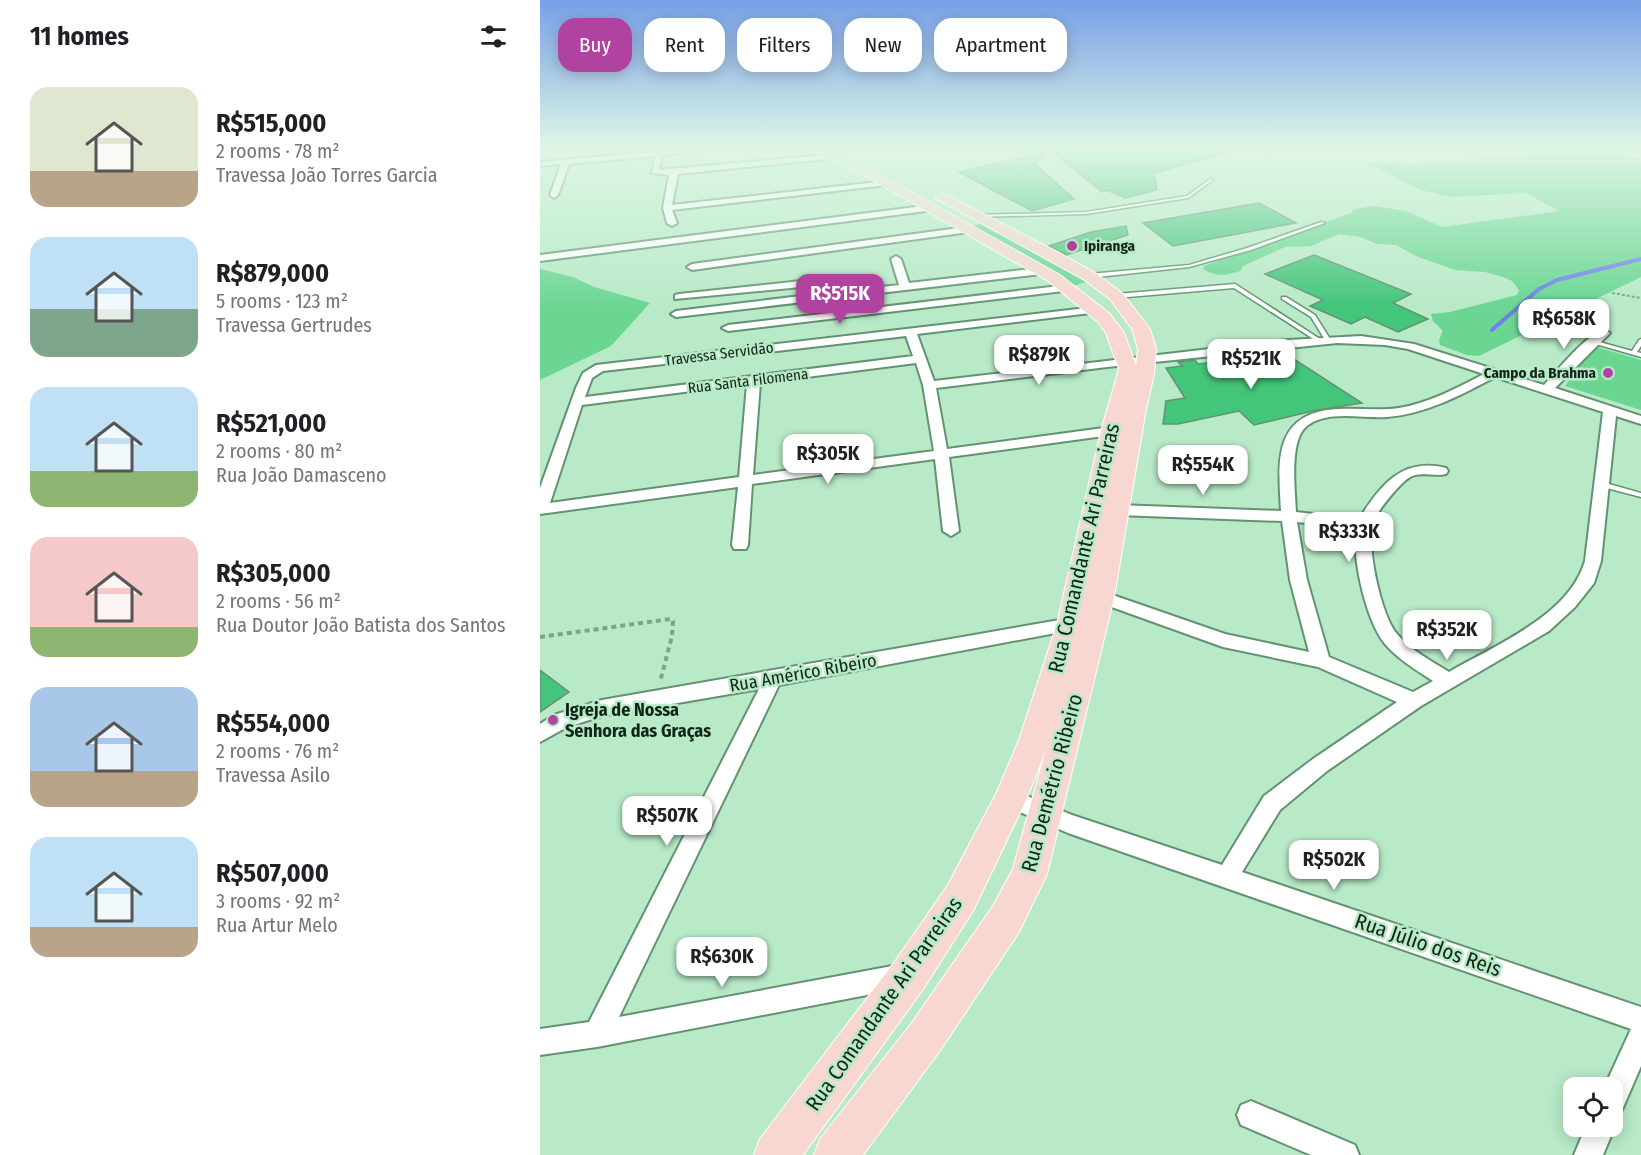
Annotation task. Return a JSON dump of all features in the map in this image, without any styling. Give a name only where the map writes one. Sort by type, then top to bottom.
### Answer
[{"type":"main road","points":[[923,201],[966,230],[1068,288],[1104,318],[1134,362],[1147,350],[1141,328],[1116,296],[1089,276],[977,216],[942,201]]},
{"type":"main road","name":"Rua Comandante Ari Parreiras","points":[[790,1151],[961,897],[1011,798],[1034,740],[1071,624],[1111,431],[1134,362]]},
{"type":"main road","name":"Rua Demétrio Ribeiro","points":[[836,1155],[925,1038],[1006,919],[1029,874],[1101,597],[1145,374],[1134,362]]},
{"type":"street","points":[[668,201],[667,208],[672,223]]},
{"type":"street","points":[[667,208],[730,201]]},
{"type":"street","points":[[540,258],[931,207]]},
{"type":"street","points":[[692,267],[966,230]]},
{"type":"street","points":[[896,259],[905,288]]},
{"type":"street","points":[[676,314],[1041,271]]},
{"type":"street","points":[[679,297],[801,284],[817,287],[824,297]]},
{"type":"street","points":[[728,328],[1068,288]]},
{"type":"street","name":"Travessa Servidão","points":[[577,402],[587,376],[593,371],[607,367],[1095,310]]},
{"type":"street","points":[[911,332],[929,385],[951,531]]},
{"type":"street","points":[[1546,390],[1592,342],[1604,333]]},
{"type":"street","points":[[929,385],[1322,339],[1397,343],[1641,420]]},
{"type":"street","name":"Rua Santa Filomena","points":[[577,402],[919,359]]},
{"type":"street","points":[[1321,661],[1296,567],[1289,516],[1290,442],[1296,429],[1304,422],[1323,415],[1390,413],[1413,408],[1460,390],[1494,373]]},
{"type":"street","points":[[740,545],[754,380]]},
{"type":"street","points":[[577,402],[540,509],[1111,431]]},
{"type":"street","points":[[1228,877],[1243,848],[1272,803],[1320,765],[1414,701],[1543,626],[1569,603],[1588,579],[1593,561],[1610,410]]},
{"type":"street","points":[[1441,471],[1414,471],[1393,481],[1364,524],[1364,549],[1372,594],[1382,623],[1396,642],[1418,662],[1449,681]]},
{"type":"street","points":[[1118,510],[1289,516],[1364,524]]},
{"type":"street","points":[[1101,597],[1223,640],[1321,661],[1414,701]]},
{"type":"street","name":"Rua Américo Ribeiro","points":[[540,734],[582,712],[1071,624]]},
{"type":"street","points":[[597,1034],[773,679]]},
{"type":"street","name":"Rua Júlio dos Reis","points":[[1011,798],[1044,813],[1641,1020]]},
{"type":"street","points":[[540,1042],[597,1034],[910,974]]},
{"type":"street","points":[[1622,1077],[1641,1036]]},
{"type":"street","points":[[1251,1115],[1345,1155]]},
{"type":"street","points":[[1588,1155],[1595,1137]]},
{"type":"lane","points":[[977,216],[1086,213],[1159,201]]},
{"type":"lane","points":[[1002,229],[1001,224],[1021,215]]},
{"type":"lane","points":[[1089,276],[1189,266],[1241,252],[1323,223]]},
{"type":"lane","points":[[1116,296],[1235,286],[1322,339]]},
{"type":"lane","points":[[1284,298],[1313,316],[1322,339]]},
{"type":"lane","points":[[1592,342],[1637,354],[1641,341]]},
{"type":"lane","points":[[1602,484],[1641,495]]},
{"type":"path","points":[[1612,293],[1641,298]]},
{"type":"path","points":[[540,637],[671,619],[673,621],[672,636],[656,698]]},
{"type":"green space","points":[[1540,201],[1641,201],[1641,277],[1479,356],[1467,355],[1440,345],[1439,340],[1443,331],[1433,321],[1431,314],[1450,312],[1517,295],[1519,290],[1512,281],[1503,277],[1485,272],[1455,270],[1418,257],[1396,245],[1377,244],[1361,237],[1339,234],[1311,246],[1285,247],[1230,274],[1221,275],[1203,269],[1204,266],[1351,213],[1354,209],[1374,206],[1406,211],[1442,227],[1560,211]]},
{"type":"green space","points":[[983,223],[1086,282],[1073,286],[967,228]]},
{"type":"green space","points":[[540,269],[573,277],[594,287],[650,303],[611,346],[540,380]]},
{"type":"green space","name":"Campo da Brahma","points":[[1593,346],[1641,360],[1641,410],[1565,386]]},
{"type":"building","points":[[1013,201],[1067,201],[1032,211]]},
{"type":"building","points":[[1259,203],[1296,223],[1173,246],[1143,223]]},
{"type":"building","points":[[1126,226],[1128,235],[1066,255],[1049,246],[1091,232]]},
{"type":"building","points":[[1314,255],[1411,294],[1393,303],[1428,319],[1398,332],[1365,317],[1351,324],[1310,306],[1323,300],[1265,274]]},
{"type":"building","points":[[1286,354],[1362,403],[1317,410],[1254,425],[1239,411],[1178,424],[1163,424],[1166,401],[1185,398],[1166,368],[1182,366],[1178,362],[1195,360],[1198,364]]},
{"type":"building","points":[[540,670],[569,692],[540,712]]},
{"type":"waterway","points":[[1492,330],[1539,289],[1557,280],[1641,259]]},
{"type":"place","name":"Ipiranga","points":[[1072,246]]},
{"type":"place","name":"Campo da Brahma","points":[[1608,373]]},
{"type":"place","name":"Igreja de Nossa Senhora das Graças","points":[[553,720]]}]
